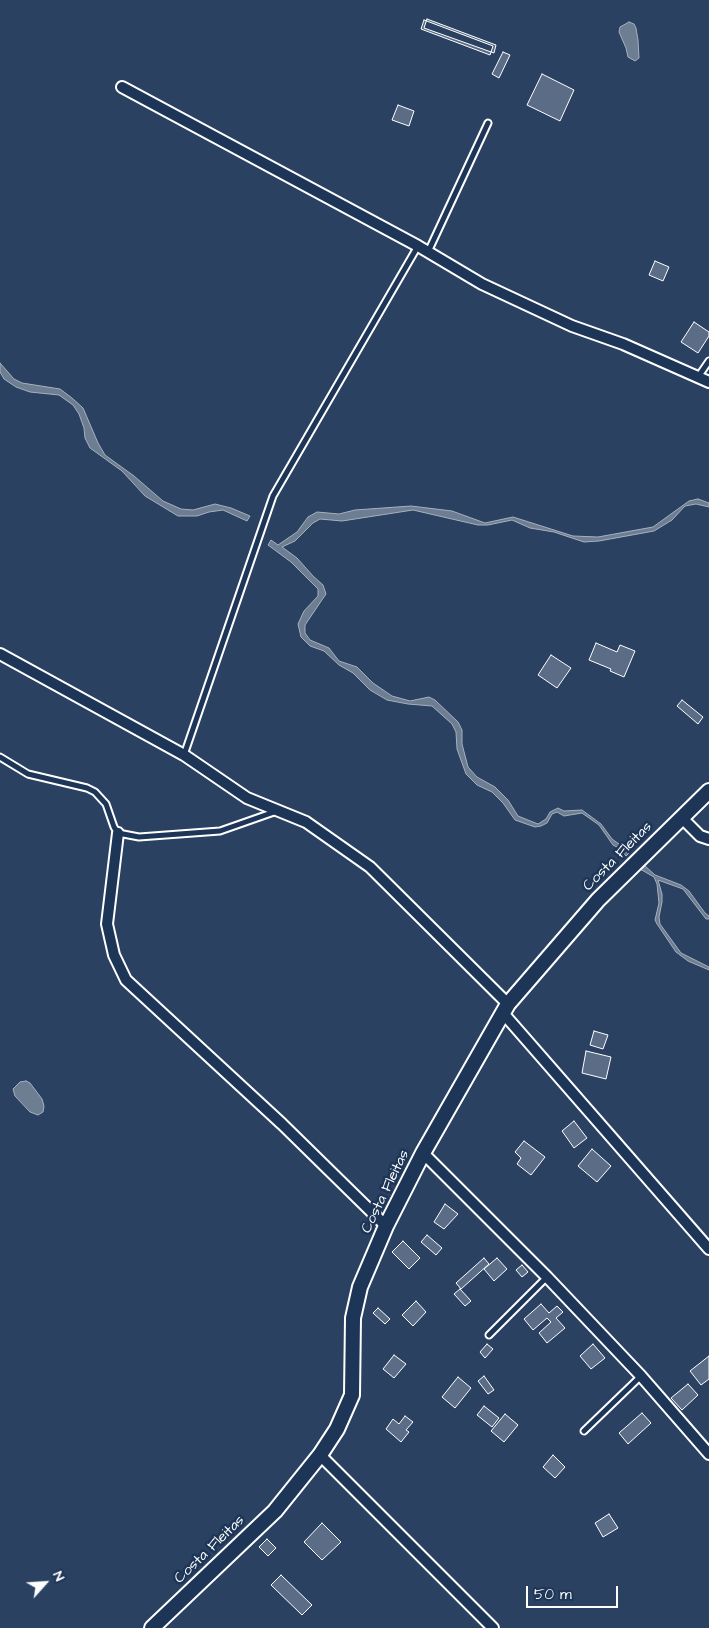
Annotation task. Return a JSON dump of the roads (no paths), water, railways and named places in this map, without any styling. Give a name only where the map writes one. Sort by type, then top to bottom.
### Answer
[{"type":"main road","name":"Costa Fleitas","points":[[152,1628],[275,1511],[320,1454],[337,1429],[352,1395],[353,1318],[360,1287],[386,1226],[423,1153],[505,1008],[598,900],[709,791]]},
{"type":"street","points":[[122,87],[418,246],[491,288],[572,326],[623,344],[709,382]]},
{"type":"street","points":[[0,654],[184,755],[247,798],[306,822],[370,867],[505,1008],[709,1249]]},
{"type":"street","points":[[681,817],[700,836],[709,839]]},
{"type":"street","points":[[118,832],[107,924],[114,955],[126,980],[282,1124],[386,1226]]},
{"type":"street","points":[[423,1153],[547,1277],[641,1376],[709,1454]]},
{"type":"street","points":[[320,1454],[493,1628]]},
{"type":"lane","points":[[428,252],[488,123]]},
{"type":"lane","points":[[184,755],[273,496],[418,246]]},
{"type":"lane","points":[[698,377],[709,362]]},
{"type":"lane","points":[[0,758],[28,774],[87,788],[95,792],[106,804],[114,827],[118,832],[139,837],[220,832],[278,811]]},
{"type":"lane","points":[[489,1335],[547,1277]]},
{"type":"lane","points":[[584,1431],[641,1376]]},
{"type":"water","points":[[629,22],[634,24],[636,28],[638,40],[639,58],[635,61],[628,57],[619,32],[620,27]]},
{"type":"water","points":[[0,363],[14,379],[22,383],[60,389],[72,398],[83,408],[105,455],[134,476],[163,501],[181,509],[193,510],[215,504],[250,516],[247,521],[223,510],[197,516],[178,516],[145,496],[122,471],[90,448],[85,438],[79,414],[73,405],[59,395],[30,392],[16,387],[4,379],[0,372]]},
{"type":"water","points":[[698,499],[709,503],[709,507],[696,504],[685,506],[672,520],[654,531],[599,541],[584,542],[554,532],[530,528],[512,520],[478,525],[413,510],[342,521],[320,519],[313,523],[295,541],[282,547],[297,558],[323,585],[326,594],[305,625],[305,633],[310,640],[329,648],[339,661],[357,667],[373,683],[392,696],[410,701],[429,697],[435,700],[458,722],[462,730],[462,744],[468,767],[477,777],[495,787],[508,800],[518,816],[538,824],[546,819],[550,812],[558,808],[564,811],[582,810],[601,824],[612,839],[630,852],[626,856],[619,848],[613,845],[599,825],[582,813],[564,816],[557,812],[552,814],[547,823],[535,827],[515,820],[503,803],[492,792],[477,785],[466,774],[457,749],[456,732],[452,724],[432,706],[387,700],[370,690],[353,673],[339,665],[324,651],[310,646],[301,637],[298,624],[304,611],[318,596],[318,589],[291,562],[268,545],[271,540],[278,545],[297,532],[308,517],[317,512],[339,514],[355,510],[411,506],[452,511],[485,523],[513,517],[573,536],[598,537],[653,527],[689,501]]},
{"type":"water","points":[[644,865],[655,875],[681,885],[689,891],[709,916],[709,919],[706,919],[683,889],[658,880],[662,894],[660,924],[681,953],[709,967],[709,970],[688,961],[676,952],[657,924],[655,920],[659,903],[657,884],[654,877],[640,869]]},
{"type":"water","points":[[26,1081],[30,1083],[42,1099],[43,1112],[38,1115],[30,1112],[15,1096],[13,1089],[20,1082]]}]
